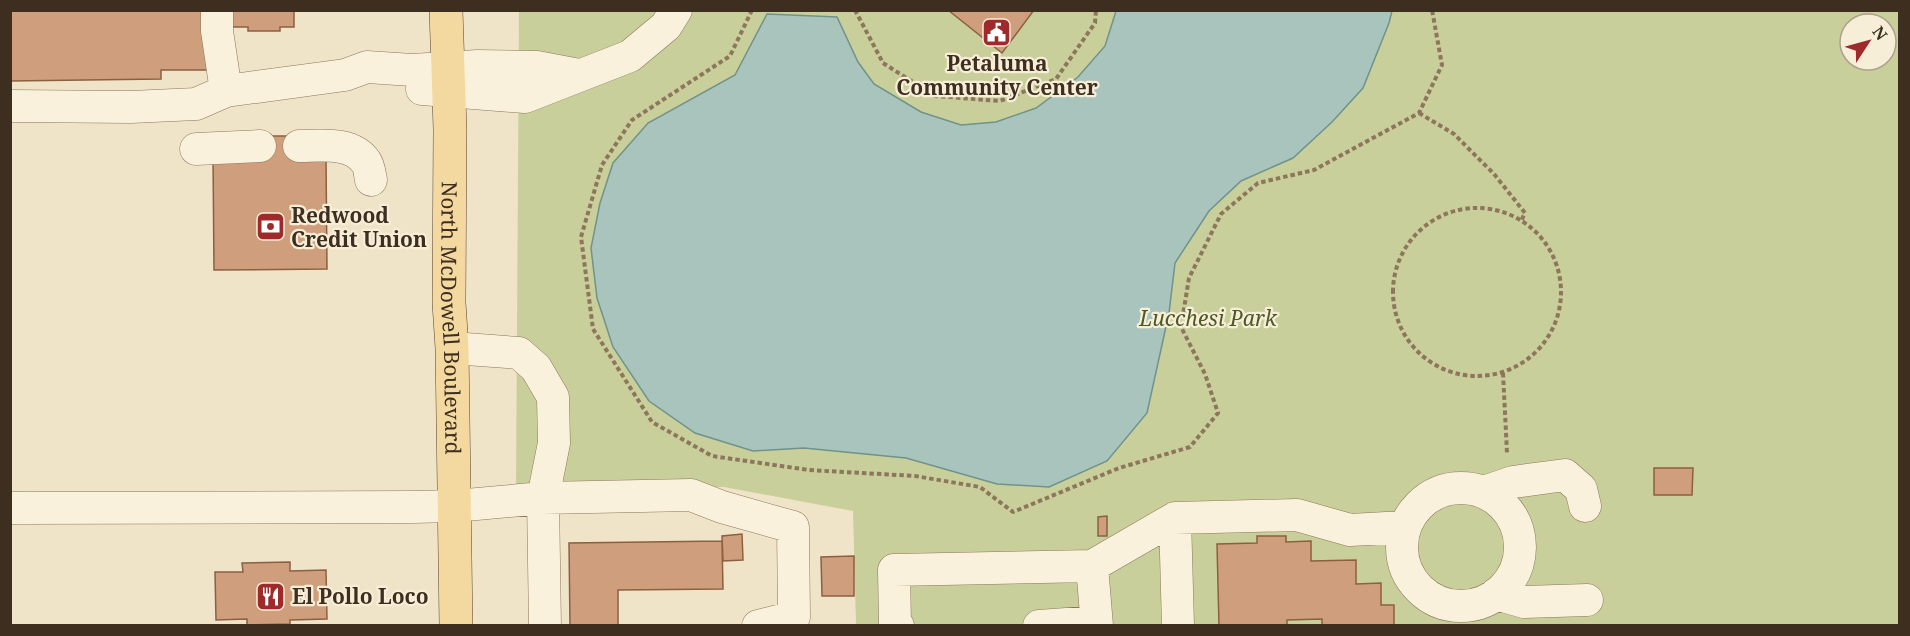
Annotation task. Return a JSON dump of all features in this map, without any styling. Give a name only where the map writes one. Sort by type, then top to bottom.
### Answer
[{"type":"main road","name":"North McDowell Boulevard","points":[[446,10],[450,129],[449,303],[452,348],[456,626]]},
{"type":"street","points":[[217,10],[217,31],[226,91]]},
{"type":"street","points":[[10,106],[131,107],[196,104],[226,91],[345,75],[366,88],[447,79],[525,97],[630,56],[666,26],[676,10]]},
{"type":"street","points":[[196,149],[261,146]]},
{"type":"street","points":[[299,146],[340,146],[357,154],[367,163],[370,180]]},
{"type":"street","points":[[452,348],[519,353],[536,368],[554,397],[554,443],[543,498],[545,626]]},
{"type":"street","points":[[1484,492],[1513,482],[1565,475],[1581,489],[1585,506]]},
{"type":"street","points":[[1465,488],[1484,492],[1499,502],[1510,515],[1518,531],[1520,549],[1517,566],[1509,582],[1496,594],[1463,616],[1444,603],[1426,595],[1413,581],[1404,565],[1402,546],[1405,527],[1414,510],[1429,497],[1446,489],[1465,488]]},
{"type":"street","points":[[10,508],[455,507],[543,498],[691,495],[722,507],[793,527],[794,616],[758,626]]},
{"type":"street","points":[[898,626],[895,625],[894,570],[1092,566],[1175,519],[1297,514],[1350,531],[1405,527]]},
{"type":"street","points":[[1175,519],[1178,626]]},
{"type":"street","points":[[1039,626],[1096,624],[1092,566]]},
{"type":"street","points":[[1496,594],[1524,602],[1587,600]]},
{"type":"path","points":[[752,10],[730,56],[632,120],[602,165],[581,237],[593,329],[651,422],[712,456],[808,470],[915,476],[980,487],[1013,512],[1119,468],[1190,447],[1218,413],[1205,374],[1181,327],[1189,278],[1221,214],[1258,183],[1314,170],[1419,113],[1442,65],[1432,10]]},
{"type":"path","points":[[855,10],[883,63],[935,96],[1000,101],[1056,80],[1095,23],[1096,10]]},
{"type":"path","points":[[1419,113],[1454,134],[1494,174],[1525,213],[1521,221]]},
{"type":"path","points":[[1467,208],[1495,210],[1521,221],[1542,239],[1556,263],[1561,290],[1560,298],[1557,316],[1546,341],[1527,360],[1503,373],[1475,377],[1447,372],[1423,358],[1405,336],[1394,310],[1393,282],[1401,255],[1417,232],[1440,216],[1467,208]]},
{"type":"path","points":[[1503,373],[1507,454]]},
{"type":"green space","name":"Lucchesi Park","points":[[519,11],[1899,11],[1899,625],[856,625],[853,511],[724,487],[516,489]]},
{"type":"water","points":[[1116,11],[1392,11],[1363,88],[1332,122],[1293,158],[1241,181],[1209,211],[1175,263],[1169,313],[1147,413],[1107,461],[1049,487],[997,484],[906,458],[804,448],[753,451],[695,433],[649,401],[613,347],[597,298],[591,248],[600,203],[613,163],[648,123],[735,75],[767,14],[837,17],[858,62],[874,84],[921,112],[961,125],[996,122],[1036,108],[1078,77],[1105,46]]},
{"type":"building","points":[[10,10],[211,10],[212,70],[161,70],[161,79],[10,81]]},
{"type":"building","points":[[223,10],[294,10],[294,27],[280,27],[280,31],[248,31],[248,27],[230,27]]},
{"type":"building","name":"Petaluma Community Center","points":[[948,10],[1034,10],[1002,53]]},
{"type":"building","name":"Redwood Credit Union","points":[[261,136],[299,136],[326,157],[327,269],[214,270],[213,158]]},
{"type":"building","points":[[1654,468],[1693,468],[1692,495],[1654,495]]},
{"type":"building","points":[[1107,516],[1107,536],[1098,536],[1098,517]]},
{"type":"building","points":[[742,534],[743,560],[723,561],[722,536]]},
{"type":"building","points":[[1257,536],[1286,536],[1286,542],[1311,541],[1311,561],[1356,560],[1356,584],[1381,583],[1381,605],[1394,605],[1394,626],[1322,626],[1322,619],[1287,620],[1287,626],[1219,626],[1217,544],[1257,543]]},
{"type":"building","points":[[722,541],[723,589],[618,590],[618,626],[570,626],[569,543]]},
{"type":"building","points":[[854,556],[854,596],[822,596],[821,557]]},
{"type":"building","name":"El Pollo Loco","points":[[290,562],[290,571],[326,570],[327,619],[290,620],[290,624],[247,625],[247,619],[216,620],[215,572],[243,572],[242,563]]},
{"type":"place","name":"Petaluma Community Center","points":[[997,32]]},
{"type":"place","name":"Redwood Credit Union","points":[[270,227]]},
{"type":"place","name":"El Pollo Loco","points":[[271,596]]}]
